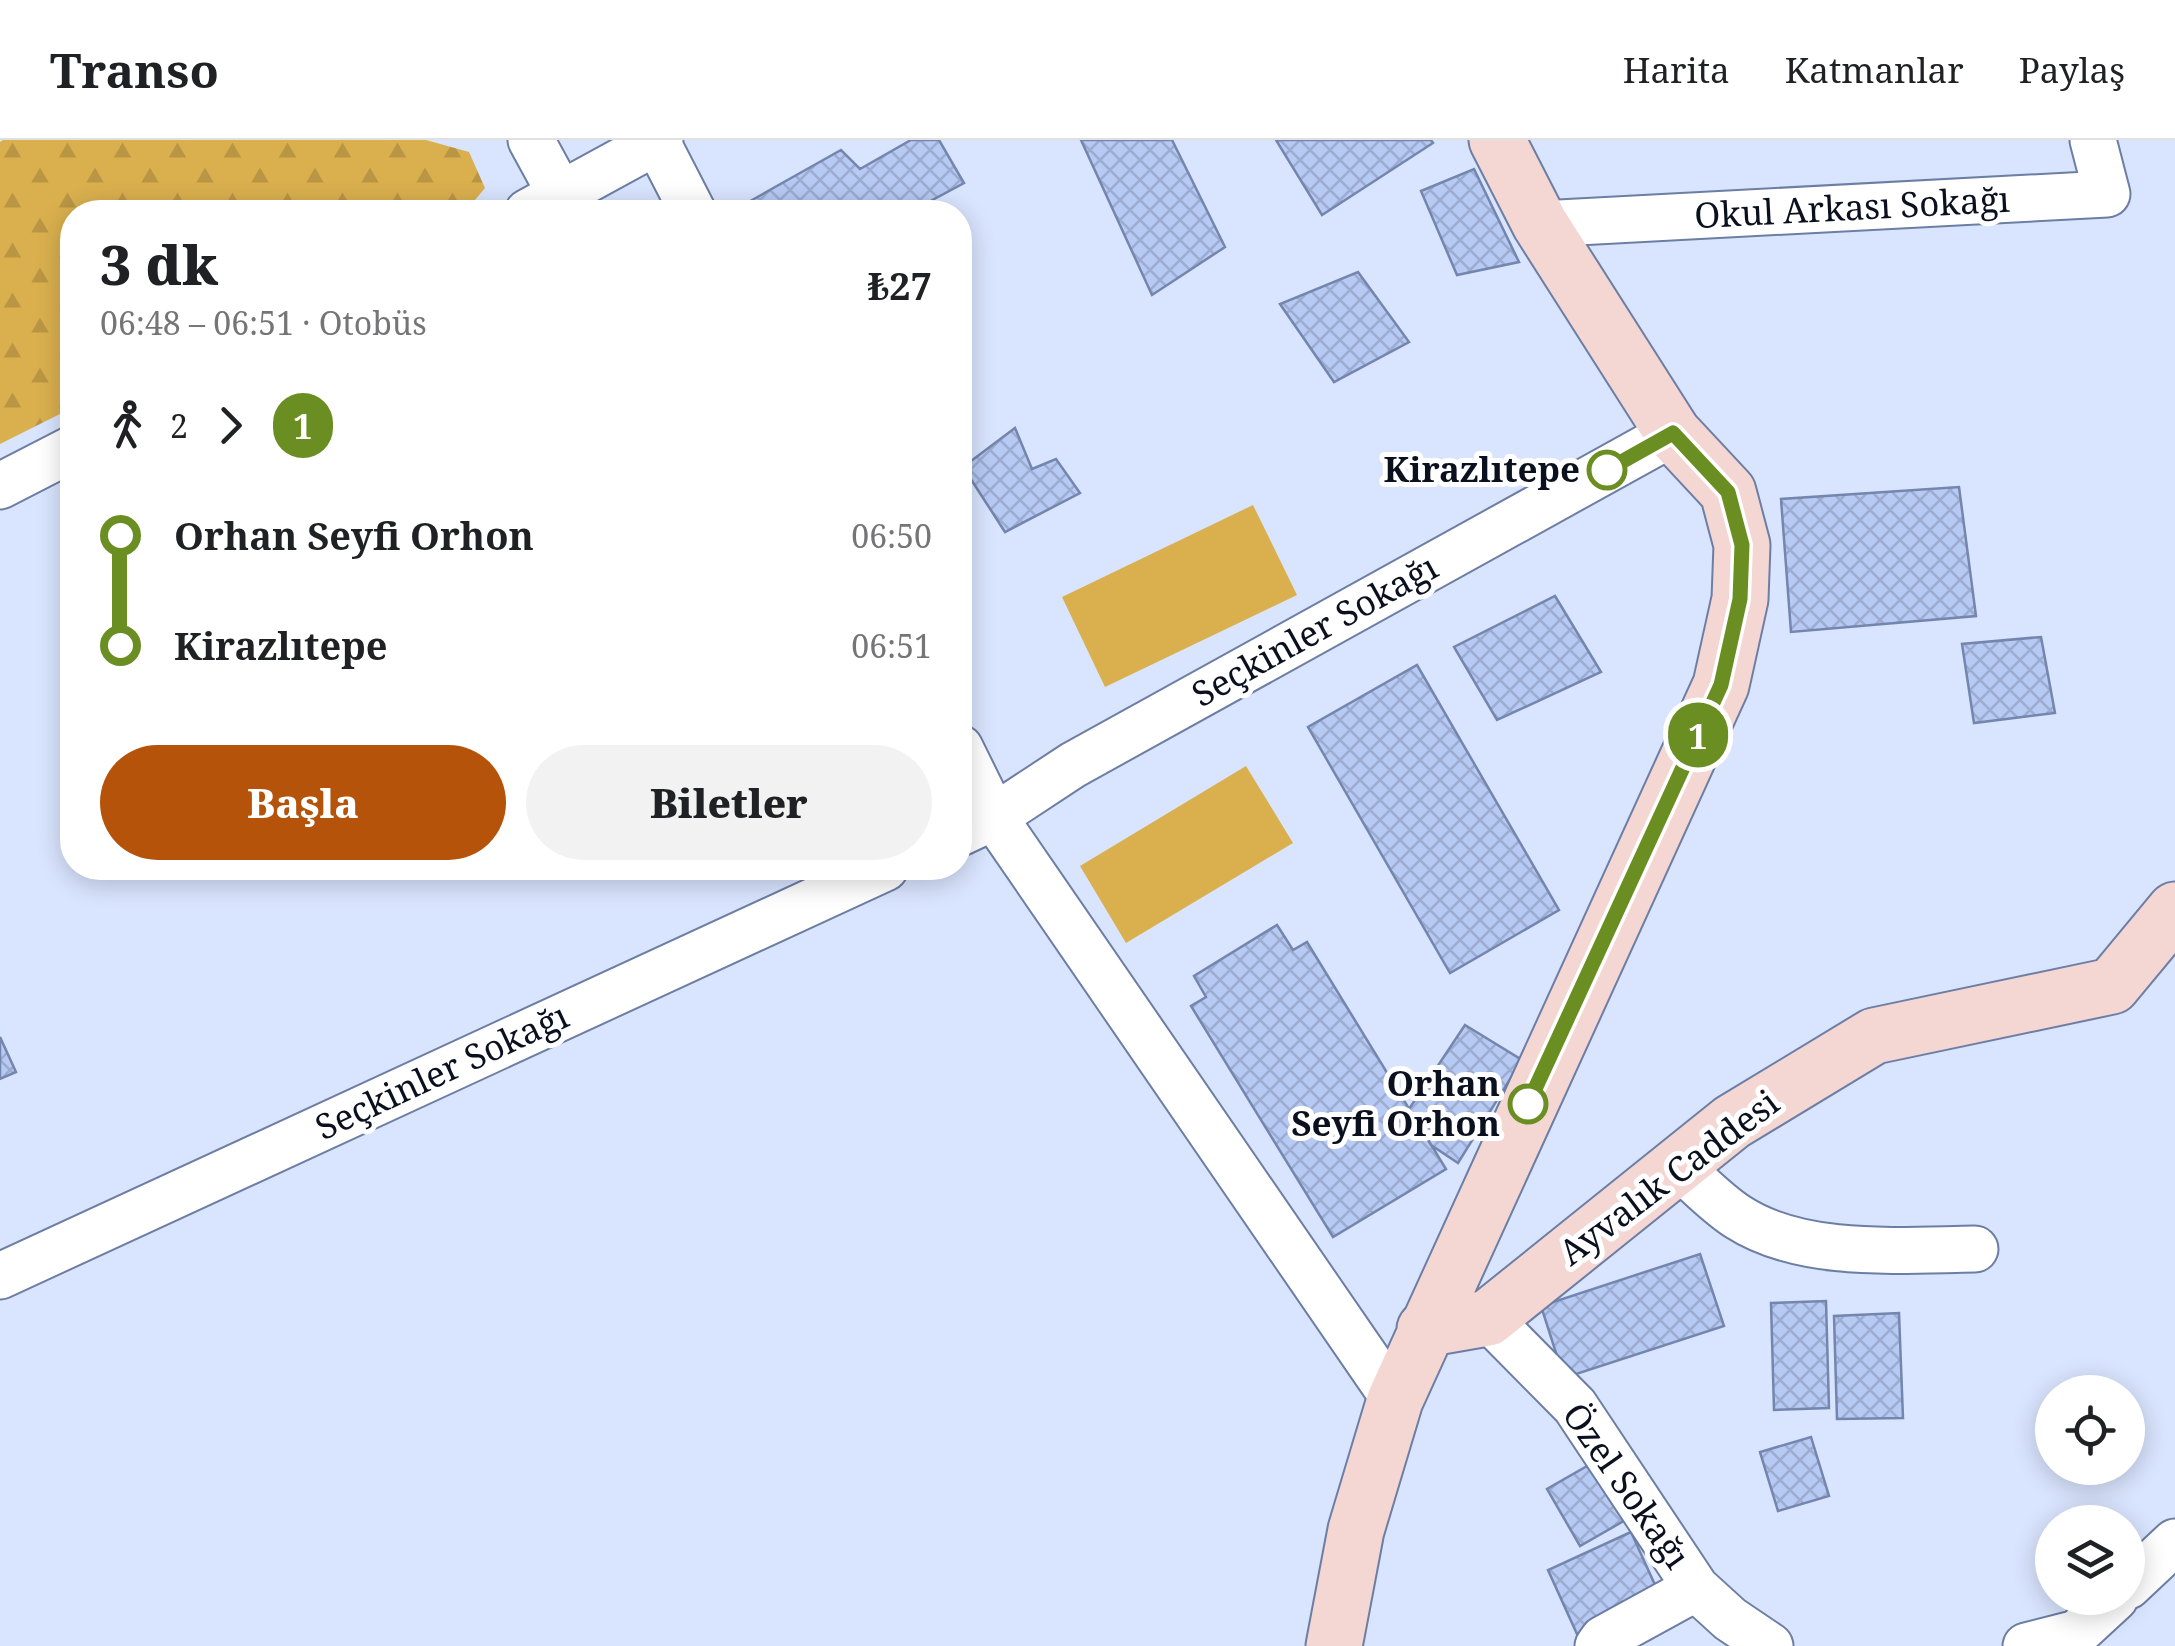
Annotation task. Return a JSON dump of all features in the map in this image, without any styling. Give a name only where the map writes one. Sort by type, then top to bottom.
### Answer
[{"type":"street","points":[[531,140],[543,200]]},
{"type":"street","points":[[551,200],[658,140],[687,200]]},
{"type":"street","points":[[1334,1646],[1356,1530],[1394,1400],[1721,685],[1740,599],[1742,545],[1728,492],[1673,433],[1540,224],[1497,140]]},
{"type":"street","name":"Okul Arkası Sokağı","points":[[1540,224],[2107,194],[2092,140]]},
{"type":"street","name":"Seçkinler Sokağı","points":[[977,825],[1073,765],[1673,433]]},
{"type":"street","points":[[0,486],[60,454]]},
{"type":"street","points":[[977,825],[1394,1400]]},
{"type":"street","name":"Seçkinler Sokağı","points":[[0,1276],[859,880]]},
{"type":"street","name":"Ayvalık Caddesi","points":[[1425,1329],[1488,1318],[1732,1122],[1874,1036],[2112,986],[2175,910]]},
{"type":"street","points":[[1678,1166],[1739,1218],[1802,1244],[1884,1250],[1975,1249]]},
{"type":"street","name":"Özel Sokağı","points":[[1488,1318],[1575,1406],[1696,1588],[1730,1619],[1770,1646]]},
{"type":"street","points":[[2145,1570],[2175,1542]]},
{"type":"street","points":[[1598,1646],[1603,1638],[1696,1588]]},
{"type":"street","points":[[2026,1646],[2077,1633],[2097,1615]]},
{"type":"green space","points":[[426,140],[469,152],[485,188],[475,200],[60,200],[60,414],[0,444],[0,142]]},
{"type":"green space","points":[[1253,505],[1297,595],[1105,687],[1062,597]]},
{"type":"green space","points":[[1246,766],[1293,843],[1126,943],[1080,866]]},
{"type":"building","points":[[911,140],[939,140],[964,183],[932,200],[752,200],[841,150],[860,169]]},
{"type":"building","points":[[1081,140],[1172,140],[1225,247],[1152,295]]},
{"type":"building","points":[[1276,140],[1431,140],[1433,143],[1322,215]]},
{"type":"building","points":[[1474,169],[1519,262],[1457,275],[1421,191]]},
{"type":"building","points":[[1358,272],[1409,342],[1334,382],[1280,304]]},
{"type":"building","points":[[1015,428],[1032,469],[1056,459],[1080,493],[1005,532],[972,481],[972,460]]},
{"type":"building","points":[[1959,487],[1976,616],[1791,632],[1781,499]]},
{"type":"building","points":[[1555,596],[1601,672],[1497,720],[1454,647]]},
{"type":"building","points":[[2041,637],[2055,713],[1974,723],[1962,644]]},
{"type":"building","points":[[1417,665],[1559,910],[1450,973],[1308,727]]},
{"type":"building","points":[[1277,925],[1293,950],[1307,942],[1446,1169],[1333,1237],[1191,1006],[1206,997],[1194,976]]},
{"type":"building","points":[[1465,1025],[1522,1060],[1458,1163],[1431,1145],[1409,1109]]},
{"type":"building","points":[[0,1037],[16,1072],[0,1079]]},
{"type":"building","points":[[1700,1254],[1724,1326],[1564,1378],[1541,1306]]},
{"type":"building","points":[[1826,1301],[1829,1408],[1774,1410],[1771,1303]]},
{"type":"building","points":[[1899,1313],[1903,1418],[1837,1419],[1834,1316]]},
{"type":"building","points":[[1811,1437],[1829,1496],[1778,1511],[1760,1452]]},
{"type":"building","points":[[1596,1461],[1629,1518],[1580,1546],[1547,1489]]},
{"type":"building","points":[[1631,1532],[1660,1596],[1577,1634],[1548,1570]]},
{"type":"bus line","name":"1","points":[[1528,1104],[1721,685],[1740,599],[1742,545],[1728,492],[1673,433],[1607,470]]},
{"type":"place","name":"Kirazlıtepe","points":[[1607,470]]},
{"type":"place","name":"Orhan Seyfi Orhon","points":[[1528,1104]]}]
